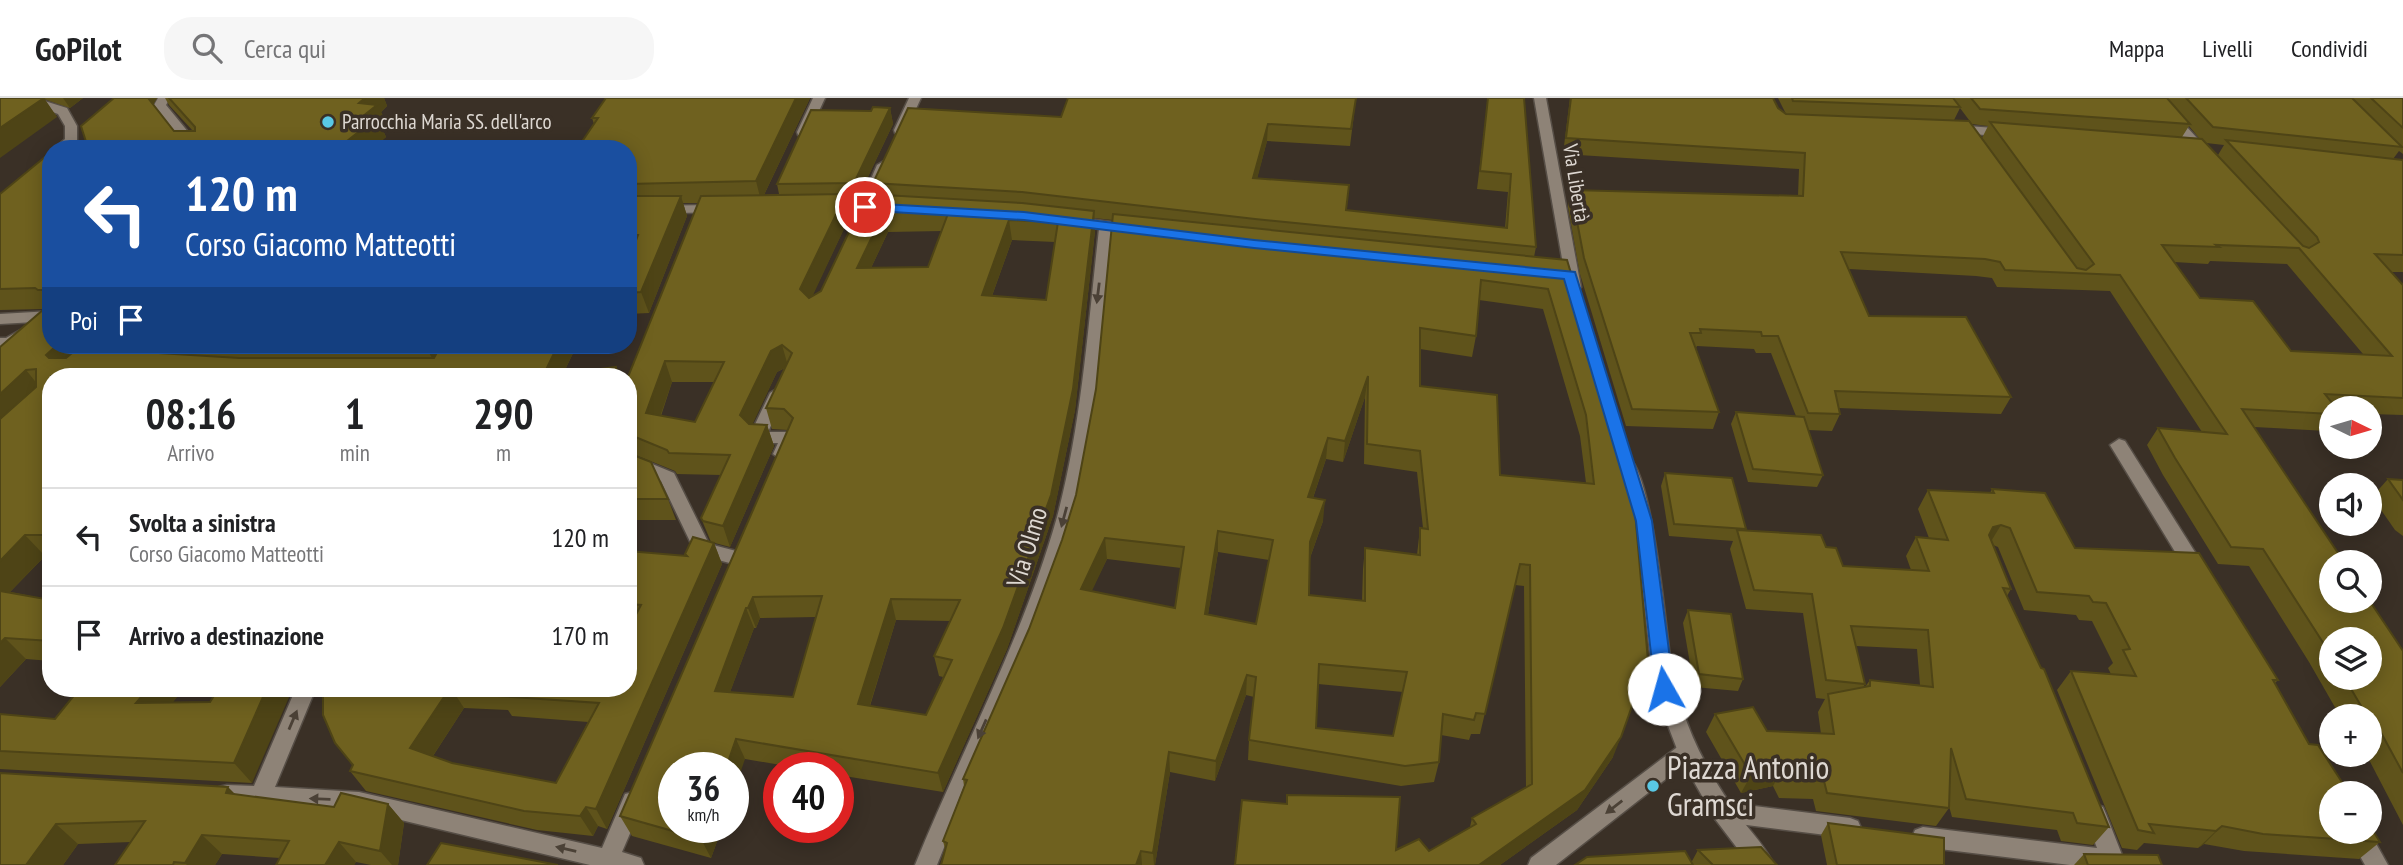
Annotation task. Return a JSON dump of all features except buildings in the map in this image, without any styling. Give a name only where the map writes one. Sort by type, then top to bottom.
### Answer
[{"type":"street","points":[[22,98],[63,111],[71,126],[72,140]]},
{"type":"street","points":[[163,98],[160,105],[187,140]]},
{"type":"street","points":[[796,147],[819,98]]},
{"type":"street","points":[[854,230],[915,98]]},
{"type":"street","name":"Via Libertà","points":[[1540,98],[1563,274],[1578,301]]},
{"type":"street","points":[[2153,98],[2205,149],[2217,168]]},
{"type":"street","points":[[1940,129],[2021,134]]},
{"type":"street","points":[[2171,146],[2205,149]]},
{"type":"street","points":[[809,208],[905,209]]},
{"type":"street","points":[[637,211],[697,215],[740,209]]},
{"type":"street","points":[[1052,219],[1146,230]]},
{"type":"street","name":"Via Olmo","points":[[926,865],[948,806],[1031,621],[1066,514],[1083,423],[1106,225]]},
{"type":"street","points":[[0,319],[42,317]]},
{"type":"street","points":[[0,343],[9,344],[42,323]]},
{"type":"street","points":[[773,474],[789,438],[757,438],[787,373]]},
{"type":"street","points":[[1621,443],[1644,521],[1664,689],[1687,751],[1723,813],[1763,865]]},
{"type":"street","points":[[2119,445],[2204,584]]},
{"type":"street","points":[[637,464],[668,477],[702,549],[737,558]]},
{"type":"street","points":[[260,796],[302,697]]},
{"type":"street","points":[[1539,865],[1687,751]]},
{"type":"street","points":[[608,859],[640,784]]},
{"type":"street","points":[[205,793],[359,800],[633,865]]},
{"type":"street","points":[[1898,834],[2124,861],[2087,796]]},
{"type":"street","points":[[1723,813],[1871,830]]},
{"type":"street","points":[[2365,844],[2377,865]]},
{"type":"place","name":"Parrocchia Maria SS. dell'arco","points":[[328,122]]},
{"type":"place","name":"Piazza Antonio Gramsci","points":[[1653,786]]},
{"type":"route","points":[[865,207],[1024,216],[1254,244],[1570,275],[1644,521],[1664,689]]}]
